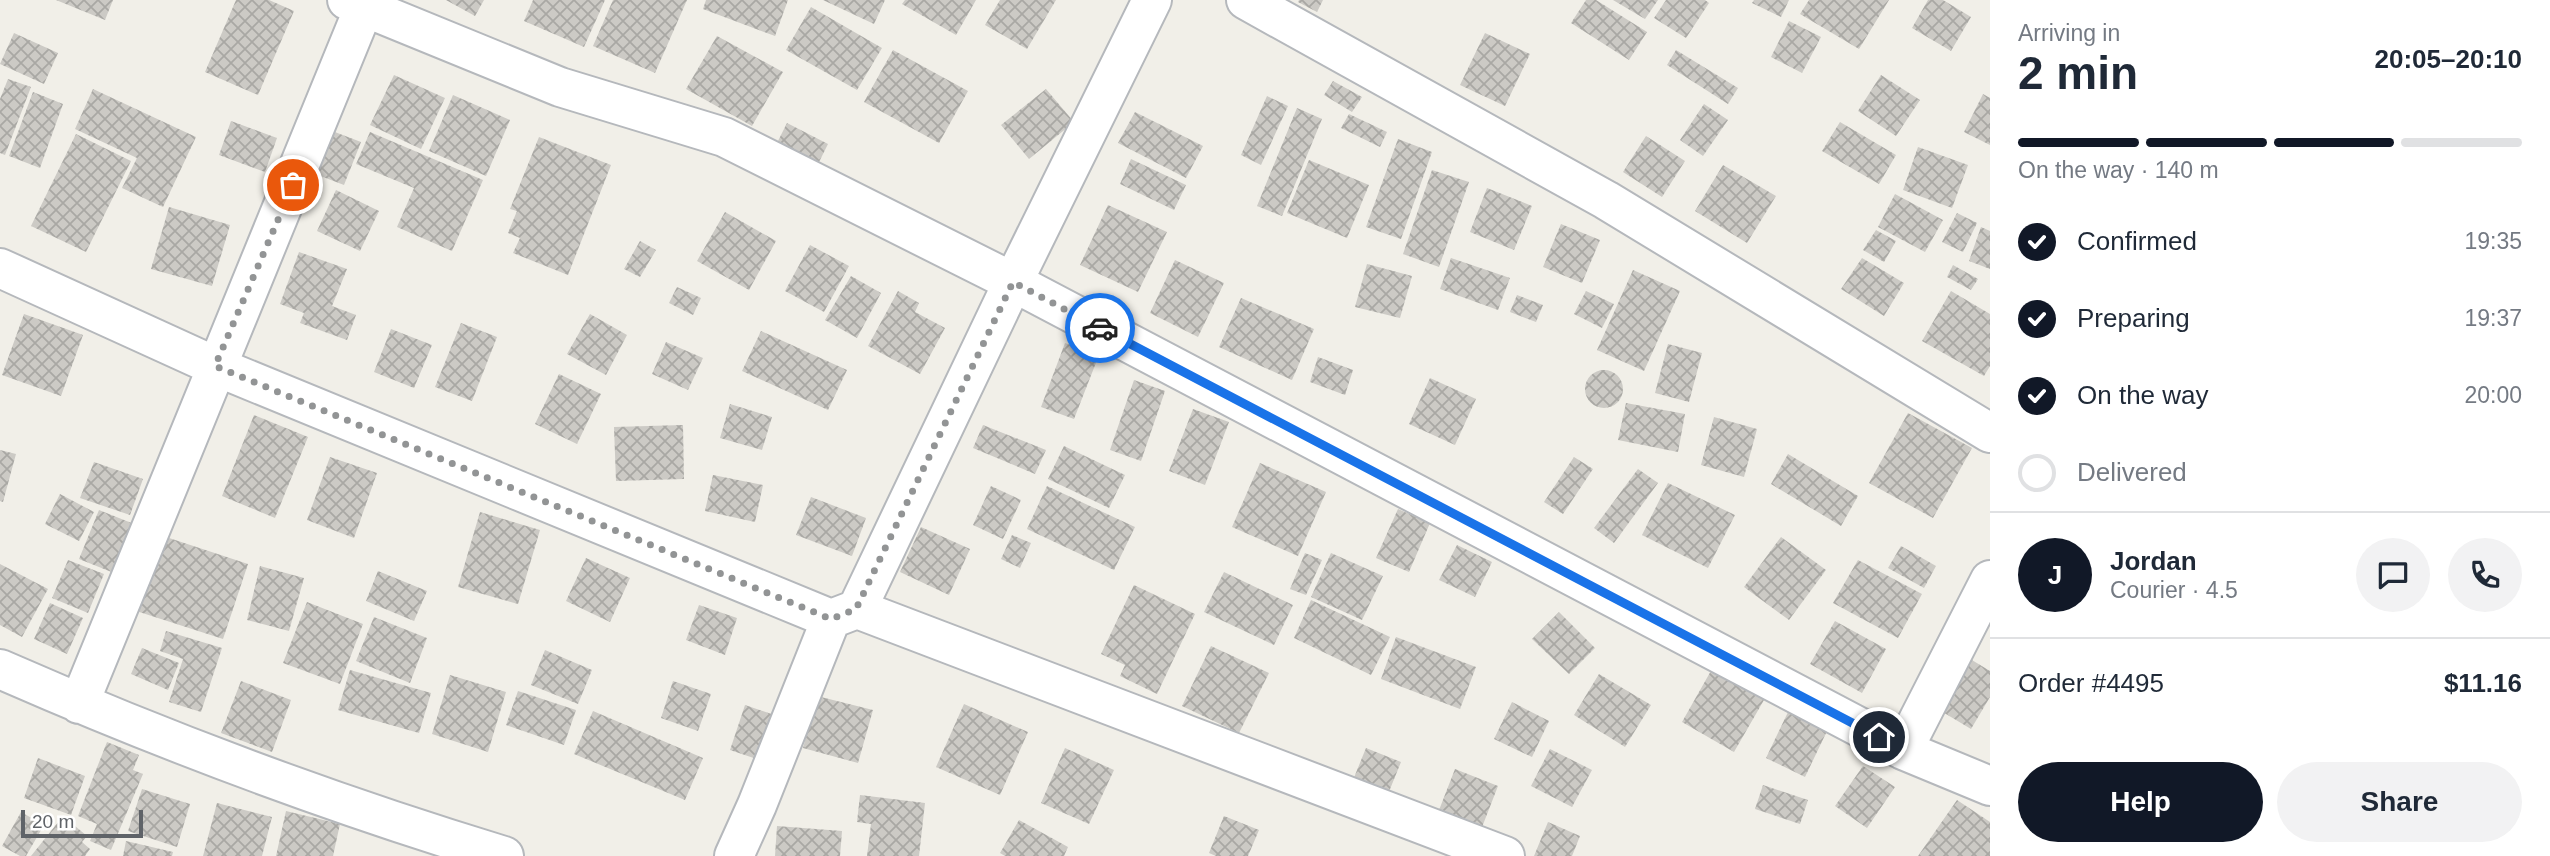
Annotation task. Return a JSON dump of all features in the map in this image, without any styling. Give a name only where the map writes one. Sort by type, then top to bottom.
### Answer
[{"type":"street","points":[[734,856],[844,614],[1013,282],[1152,0]]},
{"type":"street","points":[[1246,0],[1606,200],[1990,433]]},
{"type":"street","points":[[79,704],[215,366],[283,211],[359,3],[560,87],[724,136],[1013,282],[1903,750],[1990,786]]},
{"type":"street","points":[[0,268],[215,366],[844,614],[1505,856]]},
{"type":"street","points":[[1903,750],[1990,580]]},
{"type":"street","points":[[0,669],[79,704],[386,820],[504,856]]},
{"type":"building","points":[[56,0],[113,0],[105,20]]},
{"type":"building","points":[[236,0],[269,0],[294,11],[258,95],[205,72]]},
{"type":"building","points":[[446,0],[484,0],[475,16]]},
{"type":"building","points":[[533,0],[605,0],[584,47],[524,21]]},
{"type":"building","points":[[613,0],[687,0],[655,73],[593,46]]},
{"type":"building","points":[[706,0],[788,0],[775,36],[703,9]]},
{"type":"building","points":[[823,0],[885,0],[874,24]]},
{"type":"building","points":[[905,0],[976,0],[956,35],[902,4]]},
{"type":"building","points":[[1000,0],[1056,0],[1027,49],[985,25]]},
{"type":"building","points":[[1323,0],[1317,12],[1298,2]]},
{"type":"building","points":[[1586,0],[1596,0],[1647,32],[1629,60],[1571,23]]},
{"type":"building","points":[[1613,0],[1658,0],[1645,19]]},
{"type":"building","points":[[1666,0],[1705,0],[1709,3],[1686,38],[1654,18]]},
{"type":"building","points":[[1754,0],[1789,0],[1781,17],[1752,3]]},
{"type":"building","points":[[1809,0],[1889,0],[1859,49],[1800,14]]},
{"type":"building","points":[[1928,0],[1943,0],[1971,17],[1951,51],[1912,28]]},
{"type":"building","points":[[811,7],[882,48],[857,90],[786,50]]},
{"type":"building","points":[[1789,21],[1821,37],[1802,73],[1771,57]]},
{"type":"building","points":[[14,33],[58,53],[44,84],[0,64]]},
{"type":"building","points":[[1485,33],[1530,54],[1505,106],[1460,85]]},
{"type":"building","points":[[717,36],[783,72],[752,126],[686,89]]},
{"type":"building","points":[[893,50],[968,91],[939,143],[864,102]]},
{"type":"building","points":[[1676,50],[1738,88],[1728,104],[1667,65]]},
{"type":"building","points":[[394,75],[445,98],[421,149],[370,125]]},
{"type":"building","points":[[1881,75],[1920,100],[1896,136],[1858,111]]},
{"type":"building","points":[[8,79],[31,87],[5,155],[0,153],[0,99]]},
{"type":"building","points":[[1333,81],[1362,97],[1352,112],[1324,95]]},
{"type":"building","points":[[93,89],[196,137],[163,207],[122,188],[137,158],[75,129]]},
{"type":"building","points":[[1046,89],[1074,122],[1029,159],[1001,125]]},
{"type":"building","points":[[33,92],[63,104],[40,168],[9,156]]},
{"type":"building","points":[[1983,94],[1990,98],[1990,145],[1964,132]]},
{"type":"building","points":[[453,95],[510,120],[486,176],[429,151]]},
{"type":"building","points":[[1267,96],[1288,106],[1261,165],[1241,155]]},
{"type":"building","points":[[1704,104],[1728,120],[1703,156],[1680,140]]},
{"type":"building","points":[[1297,108],[1322,119],[1282,216],[1257,206]]},
{"type":"building","points":[[1135,112],[1203,146],[1186,178],[1118,143]]},
{"type":"building","points":[[1349,114],[1387,132],[1380,147],[1341,128]]},
{"type":"building","points":[[231,121],[277,138],[265,172],[219,155]]},
{"type":"building","points":[[1840,122],[1896,155],[1879,184],[1822,151]]},
{"type":"building","points":[[787,123],[828,144],[817,166],[776,145]]},
{"type":"building","points":[[327,129],[361,142],[344,185],[310,172]]},
{"type":"building","points":[[370,132],[483,180],[452,251],[397,227],[414,188],[356,164]]},
{"type":"building","points":[[76,134],[131,161],[86,252],[31,226]]},
{"type":"building","points":[[1646,136],[1685,161],[1662,197],[1623,172]]},
{"type":"building","points":[[539,137],[611,165],[568,275],[513,253],[520,238],[508,233],[517,211],[510,209]]},
{"type":"building","points":[[1398,139],[1432,152],[1401,239],[1366,227]]},
{"type":"building","points":[[1918,147],[1968,165],[1952,208],[1903,190]]},
{"type":"building","points":[[1131,159],[1186,185],[1174,210],[1120,184]]},
{"type":"building","points":[[1309,160],[1369,185],[1347,238],[1287,213]]},
{"type":"building","points":[[1723,165],[1776,196],[1747,243],[1695,211]]},
{"type":"building","points":[[1432,170],[1469,182],[1439,267],[1403,254]]},
{"type":"building","points":[[1487,188],[1532,206],[1514,250],[1470,232]]},
{"type":"building","points":[[336,190],[379,211],[360,251],[317,231]]},
{"type":"building","points":[[1895,194],[1943,220],[1925,252],[1878,227]]},
{"type":"building","points":[[1108,205],[1167,232],[1138,292],[1080,265]]},
{"type":"building","points":[[169,207],[230,225],[212,286],[151,269]]},
{"type":"building","points":[[725,212],[776,241],[749,290],[697,261]]},
{"type":"building","points":[[1957,213],[1977,223],[1963,252],[1942,242]]},
{"type":"building","points":[[1561,224],[1600,240],[1582,283],[1543,267]]},
{"type":"building","points":[[1981,227],[1990,231],[1990,269],[1969,261]]},
{"type":"building","points":[[1876,230],[1896,241],[1884,262],[1863,250]]},
{"type":"building","points":[[640,241],[656,250],[640,277],[624,269]]},
{"type":"building","points":[[810,245],[849,266],[824,312],[785,291]]},
{"type":"building","points":[[299,252],[347,269],[332,306],[356,315],[347,340],[300,323],[304,313],[280,304]]},
{"type":"building","points":[[1451,258],[1510,278],[1498,310],[1440,289]]},
{"type":"building","points":[[1862,258],[1904,283],[1884,316],[1841,289]]},
{"type":"building","points":[[1175,260],[1224,283],[1198,337],[1150,313]]},
{"type":"building","points":[[1367,264],[1412,276],[1400,318],[1355,307]]},
{"type":"building","points":[[1953,265],[1978,279],[1971,290],[1947,277]]},
{"type":"building","points":[[1633,270],[1680,291],[1644,371],[1597,350]]},
{"type":"building","points":[[851,276],[881,293],[857,338],[825,320]]},
{"type":"building","points":[[677,287],[701,298],[693,315],[669,303]]},
{"type":"building","points":[[898,291],[919,303],[915,312],[945,328],[920,374],[868,346]]},
{"type":"building","points":[[1586,291],[1614,304],[1602,328],[1574,314]]},
{"type":"building","points":[[1951,291],[1990,314],[1990,366],[1984,376],[1922,341]]},
{"type":"building","points":[[1517,295],[1543,305],[1536,322],[1510,312]]},
{"type":"building","points":[[1241,298],[1314,329],[1292,380],[1219,347]]},
{"type":"building","points":[[24,314],[83,335],[61,396],[2,375]]},
{"type":"building","points":[[590,314],[627,335],[606,375],[567,354]]},
{"type":"building","points":[[461,323],[497,337],[472,401],[435,387]]},
{"type":"building","points":[[391,329],[432,345],[414,388],[374,372]]},
{"type":"building","points":[[761,331],[847,370],[828,410],[742,371]]},
{"type":"building","points":[[666,342],[703,358],[688,390],[652,374]]},
{"type":"building","points":[[1065,343],[1099,355],[1074,419],[1041,407]]},
{"type":"building","points":[[1668,344],[1702,353],[1689,402],[1655,393]]},
{"type":"building","points":[[1318,357],[1353,370],[1345,395],[1310,382]]},
{"type":"building","points":[[1604,370],[1617,376],[1623,389],[1617,402],[1604,408],[1591,402],[1585,389],[1591,376]]},
{"type":"building","points":[[559,374],[601,394],[577,444],[535,424]]},
{"type":"building","points":[[1430,378],[1476,399],[1455,445],[1409,424]]},
{"type":"building","points":[[1134,380],[1165,391],[1141,461],[1110,450]]},
{"type":"building","points":[[1626,403],[1685,414],[1678,452],[1618,440]]},
{"type":"building","points":[[730,404],[772,417],[762,450],[720,438]]},
{"type":"building","points":[[1193,409],[1229,422],[1205,485],[1169,471]]},
{"type":"building","points":[[1908,413],[1972,448],[1933,518],[1869,483]]},
{"type":"building","points":[[254,415],[308,437],[275,518],[222,496]]},
{"type":"building","points":[[1714,417],[1757,429],[1744,477],[1701,465]]},
{"type":"building","points":[[683,425],[684,479],[616,481],[614,427]]},
{"type":"building","points":[[983,425],[1046,450],[1035,474],[973,448]]},
{"type":"building","points":[[1064,446],[1125,475],[1109,508],[1048,479]]},
{"type":"building","points":[[0,450],[16,454],[3,502],[0,501]]},
{"type":"building","points":[[1788,454],[1858,496],[1841,526],[1771,484]]},
{"type":"building","points":[[330,457],[377,473],[354,538],[307,520]]},
{"type":"building","points":[[1574,457],[1593,469],[1563,514],[1544,502]]},
{"type":"building","points":[[94,462],[143,479],[130,515],[80,498]]},
{"type":"building","points":[[1260,463],[1326,492],[1298,556],[1232,527]]},
{"type":"building","points":[[1638,469],[1658,483],[1614,543],[1594,528]]},
{"type":"building","points":[[713,475],[763,485],[755,522],[705,511]]},
{"type":"building","points":[[1668,483],[1735,515],[1708,568],[1642,535]]},
{"type":"building","points":[[991,486],[1021,500],[1003,539],[973,525]]},
{"type":"building","points":[[1047,486],[1135,527],[1114,570],[1027,529]]},
{"type":"building","points":[[60,494],[94,512],[79,541],[45,524]]},
{"type":"building","points":[[811,497],[866,518],[852,556],[796,535]]},
{"type":"building","points":[[1398,509],[1430,523],[1409,572],[1376,558]]},
{"type":"building","points":[[99,510],[134,524],[114,573],[79,559]]},
{"type":"building","points":[[480,512],[540,530],[518,604],[458,587]]},
{"type":"building","points":[[921,527],[970,549],[949,595],[900,572]]},
{"type":"building","points":[[160,535],[248,564],[223,639],[130,609]]},
{"type":"building","points":[[1012,535],[1031,543],[1020,568],[1001,559]]},
{"type":"building","points":[[1781,537],[1826,570],[1789,620],[1744,587]]},
{"type":"building","points":[[1457,545],[1492,562],[1475,597],[1439,580]]},
{"type":"building","points":[[1901,546],[1936,566],[1924,588],[1888,568]]},
{"type":"building","points":[[1305,553],[1322,560],[1306,595],[1290,589]]},
{"type":"building","points":[[1331,553],[1383,576],[1362,620],[1311,597]]},
{"type":"building","points":[[586,558],[630,578],[610,622],[566,601]]},
{"type":"building","points":[[68,560],[104,574],[88,613],[52,598]]},
{"type":"building","points":[[1858,560],[1922,594],[1898,638],[1833,603]]},
{"type":"building","points":[[0,564],[48,589],[22,637],[0,625]]},
{"type":"building","points":[[260,566],[304,578],[289,631],[247,620]]},
{"type":"building","points":[[378,571],[427,591],[414,621],[366,601]]},
{"type":"building","points":[[1224,572],[1293,605],[1274,645],[1204,612]]},
{"type":"building","points":[[1134,585],[1195,614],[1157,694],[1120,676],[1125,665],[1101,654]]},
{"type":"building","points":[[1311,600],[1390,637],[1371,675],[1294,638]]},
{"type":"building","points":[[307,602],[363,624],[340,684],[283,663]]},
{"type":"building","points":[[50,603],[83,618],[67,654],[34,639]]},
{"type":"building","points":[[699,605],[737,618],[725,655],[686,640]]},
{"type":"building","points":[[1559,612],[1595,648],[1569,674],[1532,639]]},
{"type":"building","points":[[374,617],[427,638],[410,683],[356,661]]},
{"type":"building","points":[[1835,621],[1886,649],[1862,693],[1810,664]]},
{"type":"building","points":[[166,631],[222,648],[201,712],[169,702],[183,659],[160,651]]},
{"type":"building","points":[[1396,637],[1476,667],[1460,709],[1381,679]]},
{"type":"building","points":[[1211,646],[1269,673],[1239,733],[1182,706]]},
{"type":"building","points":[[142,648],[179,663],[168,690],[131,674]]},
{"type":"building","points":[[545,650],[592,670],[578,704],[531,685]]},
{"type":"building","points":[[1957,651],[1990,671],[1990,697],[1971,729],[1926,702]]},
{"type":"building","points":[[1712,669],[1764,700],[1734,752],[1682,722]]},
{"type":"building","points":[[350,670],[431,693],[419,733],[338,710]]},
{"type":"building","points":[[1599,674],[1651,705],[1625,747],[1574,715]]},
{"type":"building","points":[[450,675],[506,692],[488,752],[432,734]]},
{"type":"building","points":[[241,681],[291,700],[272,752],[221,733]]},
{"type":"building","points":[[673,681],[711,694],[698,731],[661,718]]},
{"type":"building","points":[[518,691],[576,710],[564,745],[506,725]]},
{"type":"building","points":[[817,696],[873,710],[858,763],[803,748]]},
{"type":"building","points":[[1512,702],[1549,721],[1532,757],[1494,739]]},
{"type":"building","points":[[964,704],[1028,732],[1000,795],[936,767]]},
{"type":"building","points":[[745,705],[786,719],[771,764],[730,750]]},
{"type":"building","points":[[1789,710],[1828,729],[1805,777],[1766,758]]},
{"type":"building","points":[[593,711],[703,758],[685,800],[574,754]]},
{"type":"building","points":[[107,742],[139,755],[133,770],[143,774],[111,850],[90,841],[97,824],[78,816]]},
{"type":"building","points":[[1065,748],[1114,770],[1089,824],[1041,803]]},
{"type":"building","points":[[1366,748],[1401,762],[1386,799],[1351,785]]},
{"type":"building","points":[[1550,749],[1592,770],[1572,807],[1531,786]]},
{"type":"building","points":[[38,758],[85,776],[71,815],[24,798]]},
{"type":"building","points":[[1863,766],[1895,787],[1867,828],[1835,806]]},
{"type":"building","points":[[1455,769],[1498,786],[1477,840],[1434,823]]},
{"type":"building","points":[[1763,785],[1808,800],[1800,824],[1755,809]]},
{"type":"building","points":[[142,789],[190,804],[177,847],[128,831]]},
{"type":"building","points":[[860,795],[925,803],[919,856],[867,856],[871,824],[857,822]]},
{"type":"building","points":[[1957,800],[1990,822],[1990,856],[1918,856]]},
{"type":"building","points":[[217,803],[272,817],[262,856],[203,856]]},
{"type":"building","points":[[286,811],[340,824],[333,856],[276,856]]},
{"type":"building","points":[[21,812],[44,825],[26,856],[20,856],[2,846]]},
{"type":"building","points":[[63,816],[87,836],[82,842],[90,849],[85,856],[31,856]]},
{"type":"building","points":[[1224,816],[1259,830],[1248,856],[1216,856],[1209,853]]},
{"type":"building","points":[[1019,820],[1068,847],[1064,856],[1005,856],[1000,853]]},
{"type":"building","points":[[1548,822],[1580,836],[1572,856],[1534,856]]},
{"type":"building","points":[[777,826],[842,831],[840,856],[775,856]]},
{"type":"building","points":[[126,841],[173,852],[172,856],[123,856]]},
{"type":"way so far","points":[[293,185],[215,366],[831,619],[856,609],[1013,282],[1100,328]]},
{"type":"route","points":[[1100,328],[1879,737]]}]
